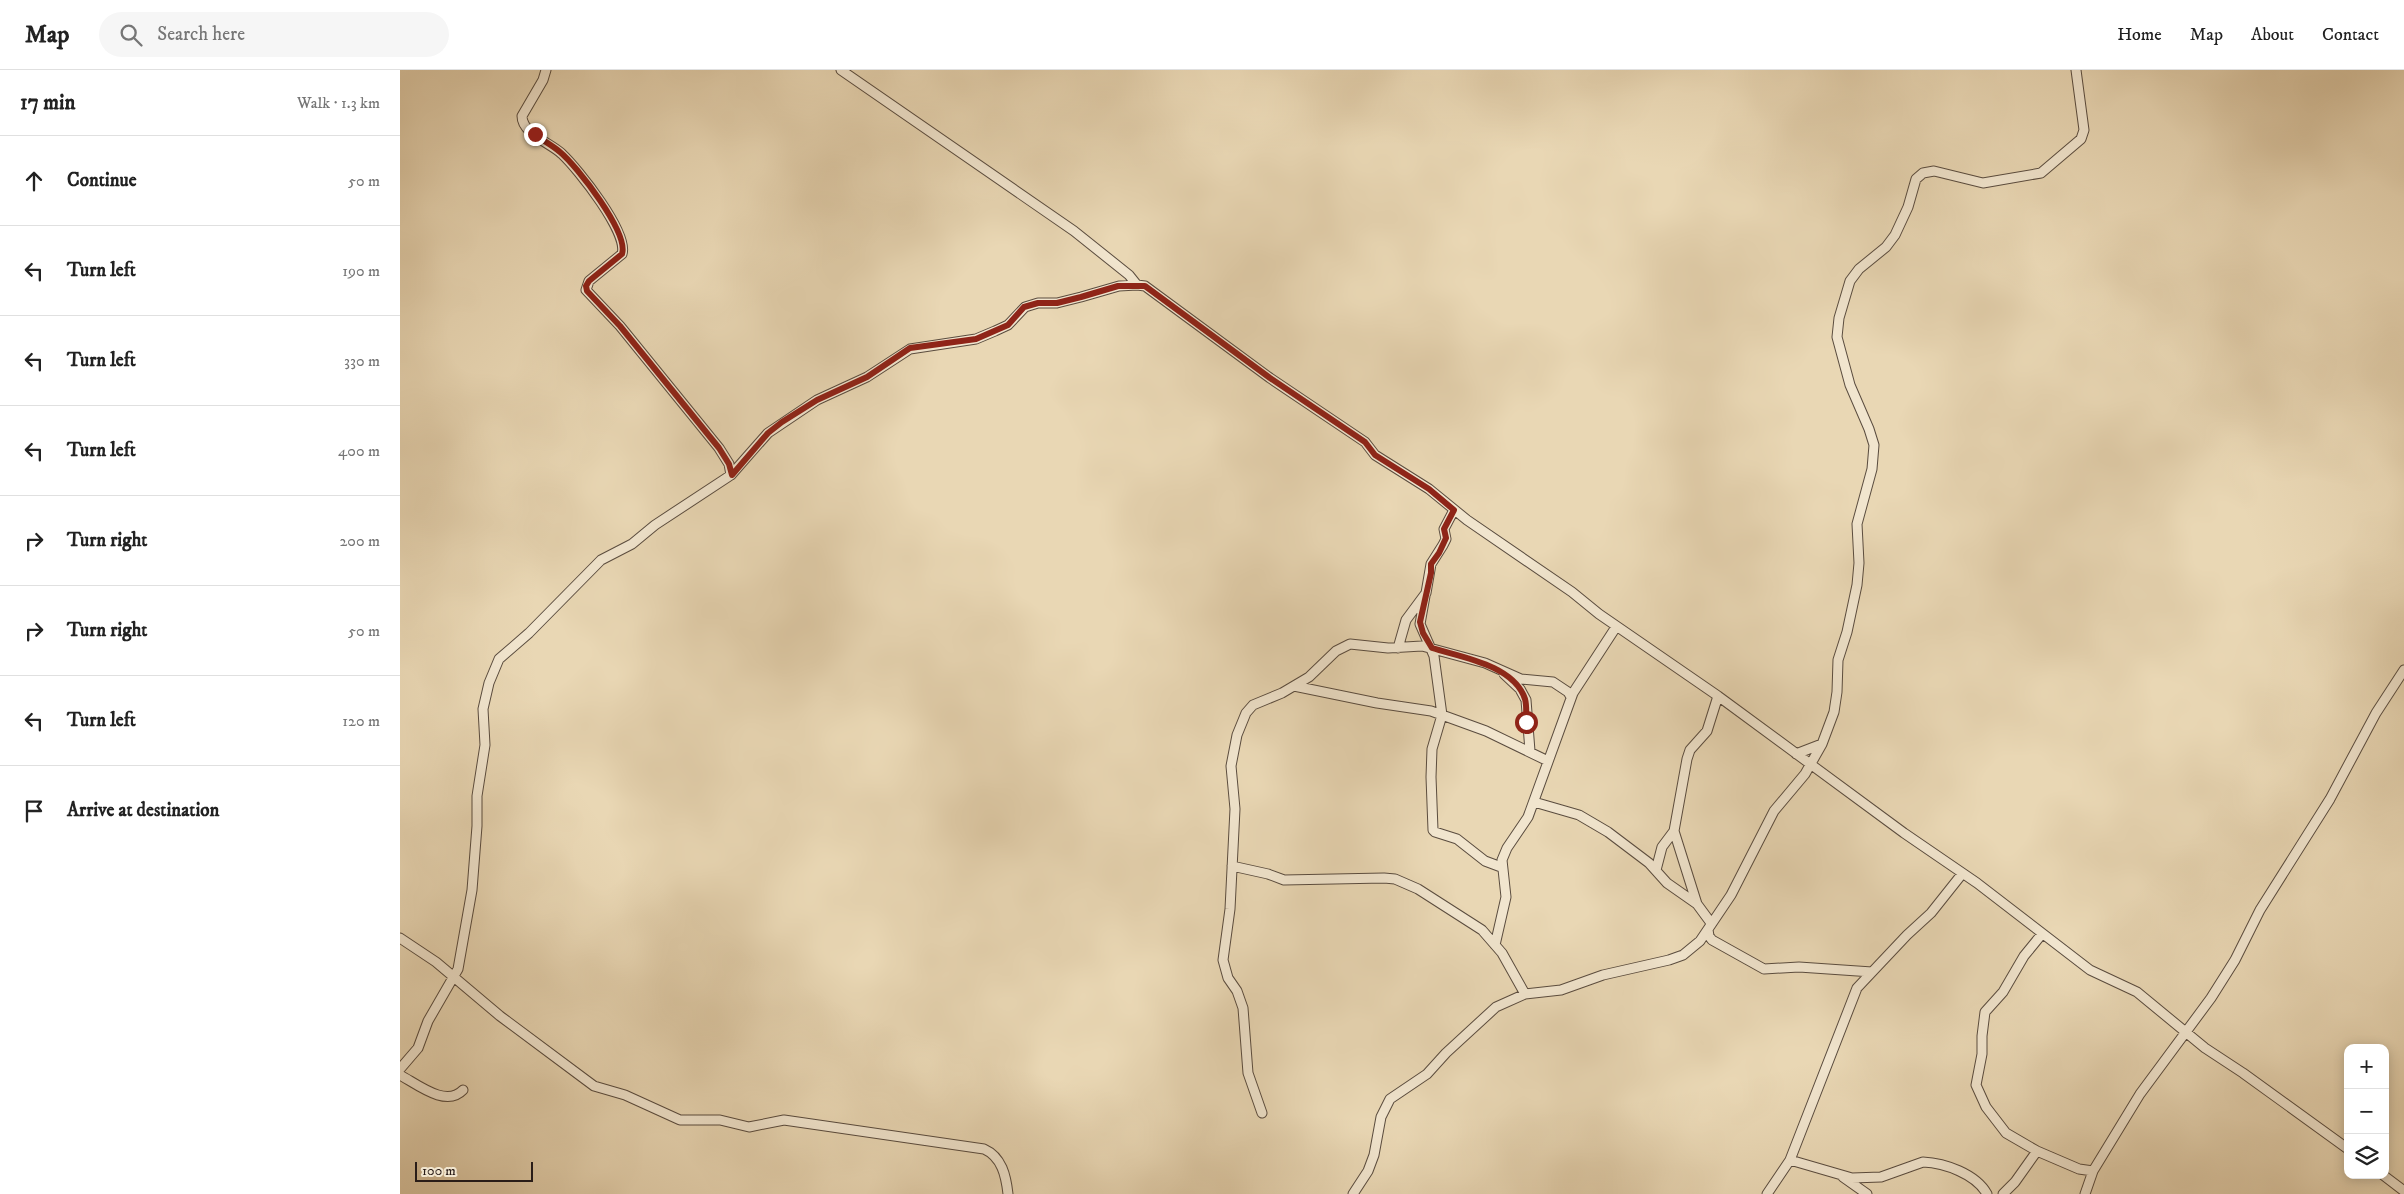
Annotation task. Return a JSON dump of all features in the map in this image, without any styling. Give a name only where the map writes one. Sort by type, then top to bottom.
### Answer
[{"type":"street","points":[[546,70],[543,80],[522,116],[523,123],[543,141],[561,152],[587,181],[604,207],[623,246],[622,254],[589,281],[586,289],[620,326],[719,448],[729,464],[732,475]]},
{"type":"street","points":[[840,70],[1074,231],[1129,275],[1138,285]]},
{"type":"street","points":[[1353,1194],[1368,1171],[1374,1155],[1381,1117],[1390,1099],[1427,1074],[1487,1013],[1525,994],[1561,990],[1603,975],[1669,960],[1693,949],[1731,895],[1774,811],[1785,796],[1797,785],[1822,744],[1834,712],[1838,692],[1838,660],[1856,592],[1859,563],[1858,524],[1872,469],[1874,444],[1870,429],[1850,385],[1837,337],[1847,289],[1859,270],[1886,247],[1895,235],[1908,207],[1916,179],[1923,173],[1934,171],[1983,184],[2032,176],[2048,169],[2081,139],[2084,130],[2076,70]]},
{"type":"street","points":[[1118,286],[1129,275]]},
{"type":"street","points":[[400,1069],[418,1048],[428,1020],[453,979],[461,958],[472,890],[477,826],[477,796],[485,745],[486,722],[483,709],[495,666],[499,659],[529,633],[601,560],[632,544],[655,525],[732,475],[768,433],[817,400],[867,377],[910,348],[976,339],[1008,325],[1024,307],[1038,303],[1057,303],[1118,286],[1138,285],[1145,286],[1270,378],[1365,442],[1375,455],[1429,489],[1507,549],[1572,592],[1616,627],[1718,696],[2094,973],[2137,992],[2185,1032],[2344,1146]]},
{"type":"street","points":[[1454,510],[1444,529],[1446,537],[1443,545],[1431,564],[1431,573],[1420,624],[1432,648],[1442,715],[1432,749],[1431,784],[1434,830],[1435,832],[1457,838],[1485,861],[1501,867]]},
{"type":"street","points":[[1398,648],[1406,620],[1425,596]]},
{"type":"street","points":[[1495,945],[1506,897],[1501,867],[1507,848],[1528,817],[1571,697],[1583,675],[1616,627]]},
{"type":"street","points":[[1262,1113],[1248,1073],[1243,1008],[1237,991],[1228,978],[1223,960],[1230,909],[1235,808],[1231,766],[1237,735],[1246,713],[1253,705],[1309,677],[1345,645],[1398,648],[1422,646],[1432,648],[1485,663],[1520,679],[1553,682],[1568,692],[1571,697]]},
{"type":"street","points":[[1501,670],[1520,689],[1526,700],[1530,751]]},
{"type":"street","points":[[2085,1194],[2093,1171],[2140,1094],[2211,998],[2235,960],[2260,910],[2330,799],[2376,713],[2404,670]]},
{"type":"street","points":[[1294,686],[1442,715],[1486,731],[1548,761]]},
{"type":"street","points":[[1656,870],[1662,846],[1674,830],[1690,750],[1707,731],[1718,696]]},
{"type":"street","points":[[1796,754],[1822,744]]},
{"type":"street","points":[[1534,802],[1588,820],[1608,832],[1656,870],[1667,883],[1697,904]]},
{"type":"street","points":[[1674,830],[1697,904],[1709,926],[1709,936],[1712,940],[1764,969],[1799,967],[1837,972],[1872,972]]},
{"type":"street","points":[[1232,866],[1268,874],[1284,880],[1395,879],[1418,889],[1457,912],[1465,920],[1482,930],[1502,953],[1525,994]]},
{"type":"street","points":[[1767,1194],[1790,1160],[1853,995],[1872,972],[1932,913],[1962,874]]},
{"type":"street","points":[[2042,934],[2024,956],[2003,992],[1985,1012],[1982,1054],[1976,1082],[1981,1097],[2000,1127],[2037,1151],[2069,1165],[2093,1171]]},
{"type":"street","points":[[400,938],[436,962],[453,979],[543,1049],[596,1087],[625,1094],[683,1121],[720,1120],[750,1127],[784,1120],[981,1149],[997,1159],[1006,1181],[1008,1194]]},
{"type":"street","points":[[400,1075],[429,1091],[442,1095],[456,1096],[463,1090]]},
{"type":"street","points":[[2003,1194],[2015,1182],[2037,1151]]},
{"type":"street","points":[[1790,1160],[1843,1177],[1868,1194]]},
{"type":"street","points":[[1843,1177],[1880,1177],[1923,1162],[1930,1162],[1956,1170],[1974,1179],[1987,1194]]},
{"type":"street","points":[[2388,1179],[2404,1191]]},
{"type":"route","points":[[535,134],[561,152],[587,181],[604,207],[623,244],[622,254],[589,281],[586,286],[587,291],[602,305],[664,378],[725,456],[732,475],[768,433],[782,422],[817,400],[867,377],[886,366],[910,348],[976,339],[1008,325],[1024,307],[1038,303],[1057,303],[1118,286],[1145,286],[1270,378],[1365,442],[1375,455],[1429,489],[1454,510],[1444,529],[1443,533],[1446,537],[1443,545],[1439,553],[1432,560],[1428,589],[1420,622],[1421,629],[1432,648],[1485,663],[1501,670],[1520,689],[1526,700],[1526,722]]}]
